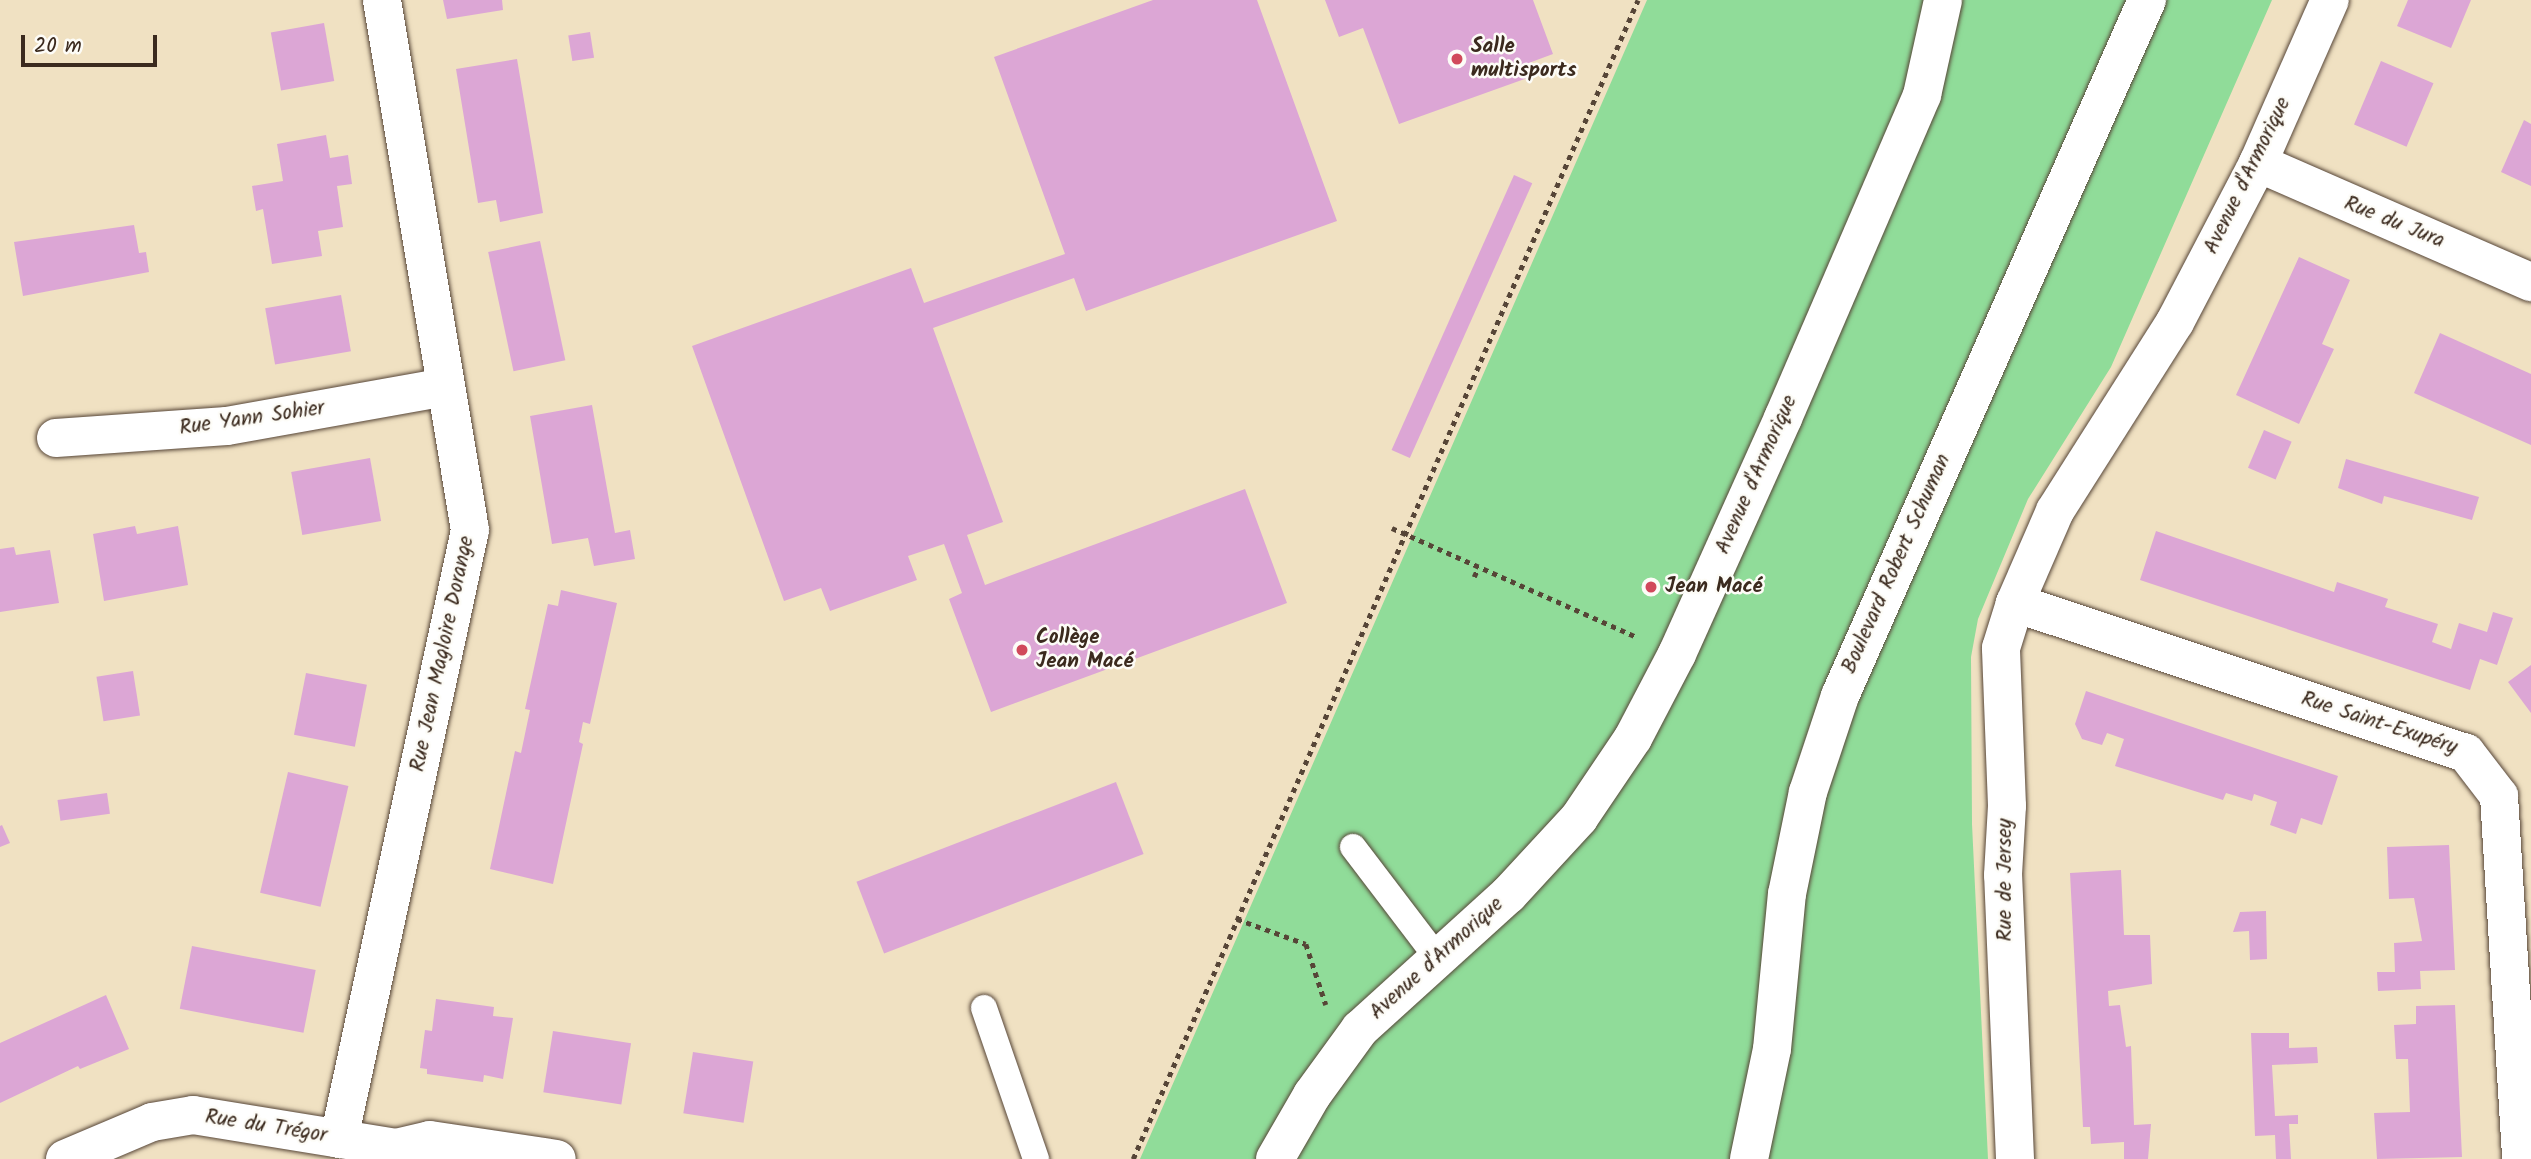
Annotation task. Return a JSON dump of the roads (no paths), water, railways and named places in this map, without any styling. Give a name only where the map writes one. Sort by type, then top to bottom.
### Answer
[{"type":"street","name":"Rue Jean Magloire Dorange","points":[[339,1139],[470,530],[382,0]]},
{"type":"street","name":"Avenue d'Armorique","points":[[1275,1159],[1312,1095],[1360,1028],[1436,956],[1508,895],[1579,818],[1633,738],[1677,654],[1922,95],[1943,0]]},
{"type":"street","name":"Boulevard Robert Schuman","points":[[1749,1159],[1772,1049],[1787,894],[1808,792],[1840,696],[2147,0]]},
{"type":"street","name":"Avenue d'Armorique","points":[[2015,603],[2055,511],[2175,322],[2258,163],[2330,0]]},
{"type":"street","name":"Rue du Jura","points":[[2258,163],[2531,282]]},
{"type":"street","name":"Rue Yann Sohier","points":[[56,438],[227,426],[446,387]]},
{"type":"street","name":"Rue de Jersey","points":[[2015,603],[2001,648],[2007,806],[2003,875],[2015,1159]]},
{"type":"street","name":"Rue Saint-Exupéry","points":[[2015,603],[2466,753],[2499,796],[2521,1159]]},
{"type":"street","name":"Rue du Trégor","points":[[65,1159],[152,1122],[193,1115],[396,1148],[430,1140],[557,1159]]},
{"type":"lane","points":[[1353,847],[1436,956]]},
{"type":"lane","points":[[984,1008],[1036,1159]]},
{"type":"place","name":"Salle multisports","points":[[1457,59]]},
{"type":"place","name":"Jean Macé","points":[[1651,587]]},
{"type":"place","name":"Collège Jean Macé","points":[[1022,650]]}]
